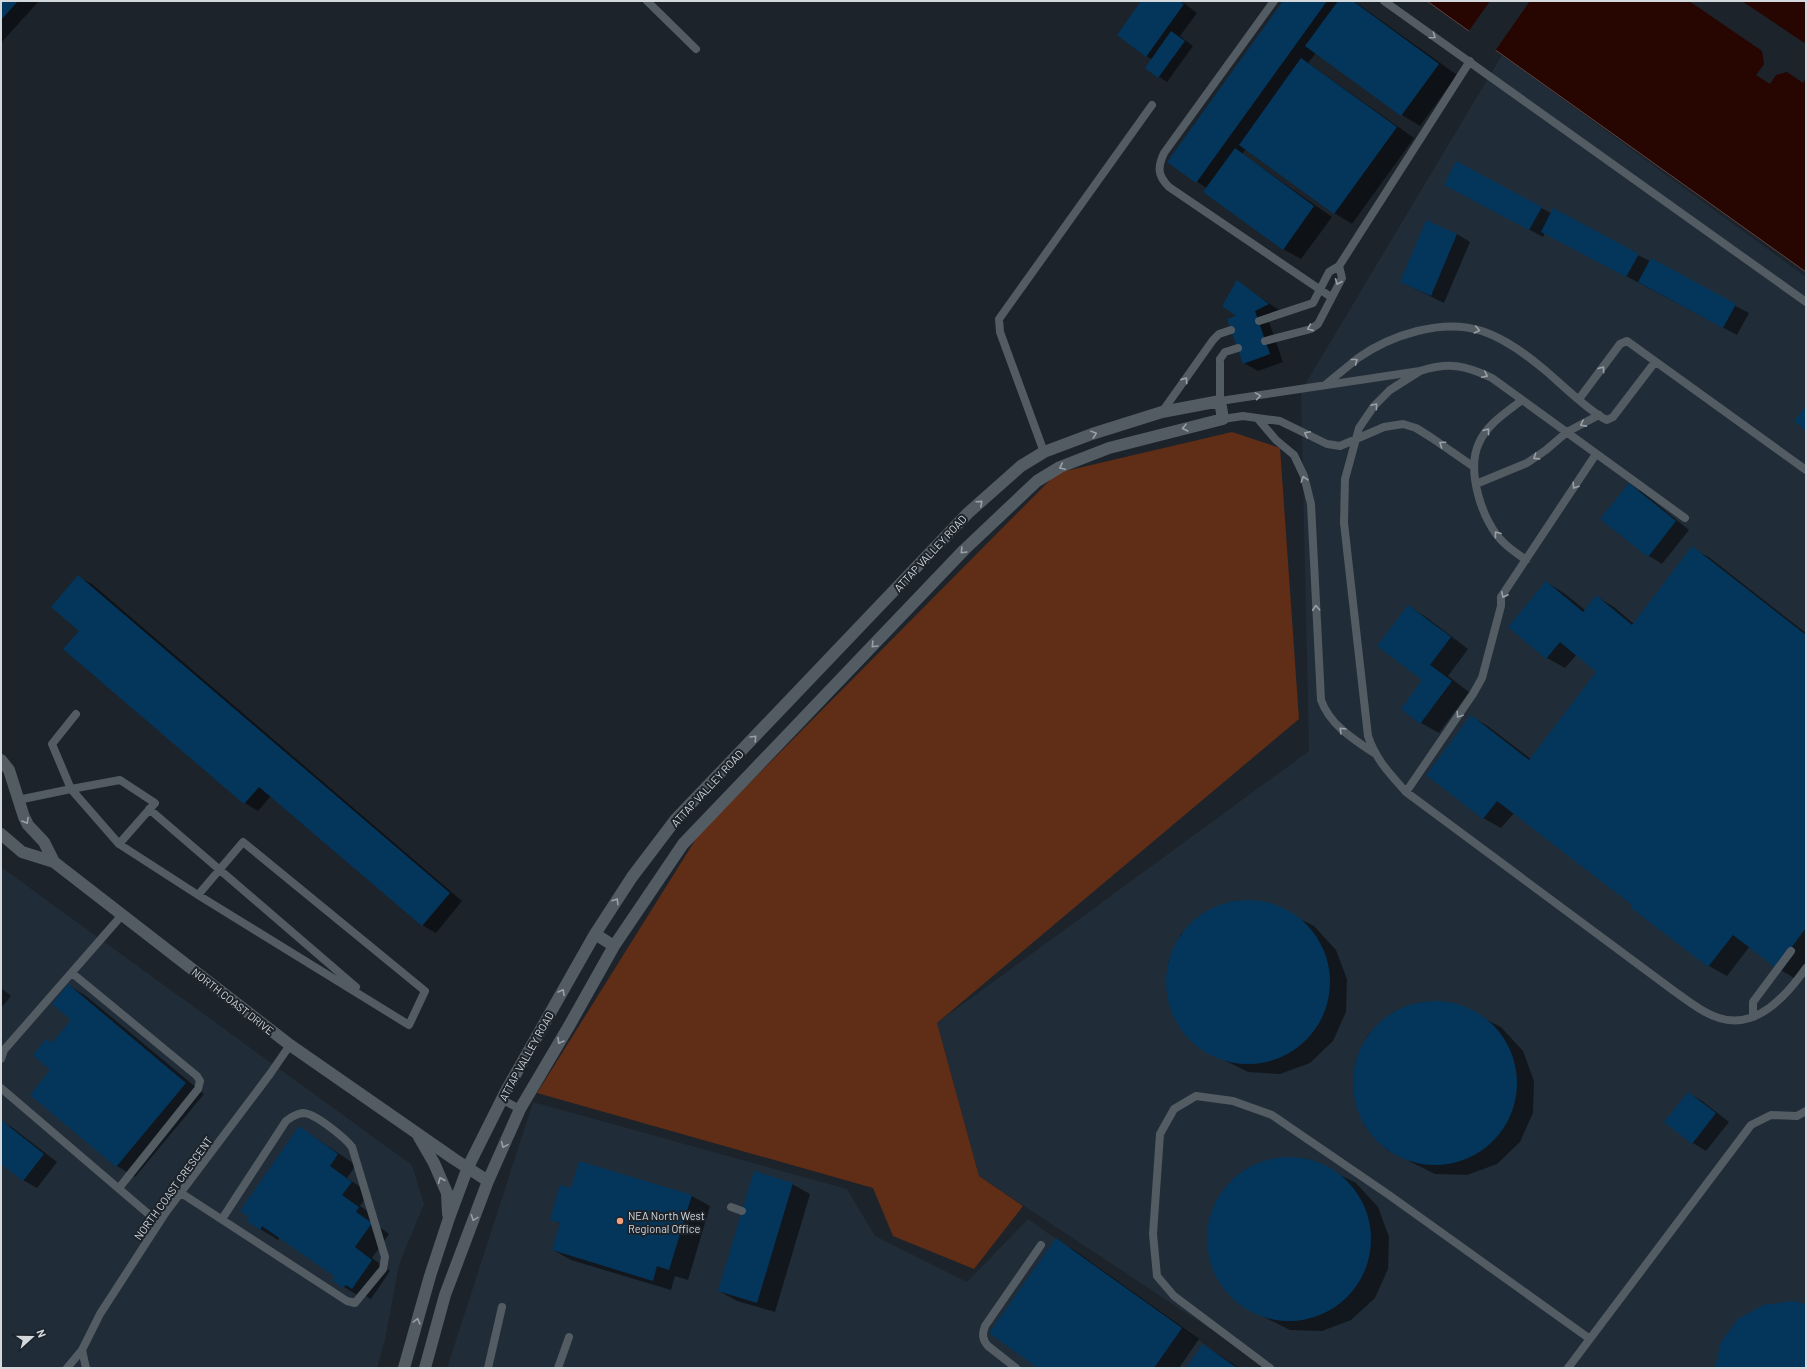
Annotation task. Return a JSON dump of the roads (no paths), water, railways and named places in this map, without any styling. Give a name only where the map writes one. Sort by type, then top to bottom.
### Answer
[{"type":"street","name":"ATTAP VALLEY ROAD","points":[[404,1368],[430,1276],[449,1218],[468,1168],[502,1099],[595,934],[632,877],[676,819],[968,513],[1021,466],[1044,452],[1162,412],[1220,402]]},
{"type":"street","points":[[1220,402],[1223,419]]},
{"type":"street","name":"ATTAP VALLEY ROAD","points":[[424,1368],[445,1295],[488,1181],[520,1109],[614,946],[683,844],[964,550],[1037,481],[1060,467],[1109,448],[1223,419]]},
{"type":"street","name":"NORTH COAST DRIVE","points":[[1,760],[9,770],[18,800],[28,825],[44,842],[54,862]]},
{"type":"street","name":"NORTH COAST DRIVE","points":[[1,834],[22,852],[54,862],[290,1045],[488,1181]]},
{"type":"street","points":[[595,934],[614,946]]},
{"type":"street","name":"NORTH COAST DRIVE","points":[[418,1134],[447,1193],[449,1218]]},
{"type":"lane","points":[[647,1],[696,49]]},
{"type":"lane","points":[[1274,1],[1164,153],[1159,163],[1158,171],[1160,177],[1169,187],[1331,297]]},
{"type":"lane","points":[[1384,1],[1806,302]]},
{"type":"lane","points":[[1259,321],[1309,306],[1313,303],[1328,272],[1339,266],[1470,61]]},
{"type":"lane","points":[[1044,452],[1000,332],[999,319],[1152,104]]},
{"type":"lane","points":[[1265,341],[1314,327],[1318,324],[1342,278],[1339,266]]},
{"type":"lane","points":[[1325,386],[1359,358],[1377,347],[1403,336],[1434,328],[1458,326],[1481,331],[1503,340],[1533,360],[1579,399],[1607,420],[1613,417],[1655,362]]},
{"type":"lane","points":[[1162,412],[1213,340],[1219,334],[1231,330]]},
{"type":"lane","points":[[1579,399],[1623,342],[1628,341],[1806,470]]},
{"type":"lane","points":[[1238,348],[1225,352],[1220,360],[1220,402],[1450,365],[1472,369],[1492,378],[1686,518]]},
{"type":"lane","points":[[1420,371],[1390,390],[1374,406],[1359,428],[1345,479],[1344,523],[1368,736],[1374,753],[1382,766],[1406,792],[1693,1004],[1719,1018],[1736,1022],[1767,1011],[1794,985],[1806,968]]},
{"type":"lane","points":[[1522,400],[1494,422],[1479,442],[1474,467],[1478,494],[1491,527],[1503,542],[1526,560]]},
{"type":"lane","points":[[1476,484],[1527,463],[1546,450],[1567,432],[1599,415]]},
{"type":"lane","points":[[1223,419],[1243,416],[1280,421],[1327,444],[1340,446],[1384,427],[1403,424],[1416,428],[1474,467]]},
{"type":"lane","points":[[1258,419],[1276,440],[1294,455],[1304,476],[1311,504],[1321,700],[1325,713],[1348,736],[1374,753]]},
{"type":"lane","points":[[1406,792],[1482,678],[1502,597],[1596,454]]},
{"type":"lane","points":[[76,714],[52,744],[71,789],[119,844],[198,895],[409,1025],[425,991],[244,842],[198,895]]},
{"type":"lane","points":[[18,800],[120,780],[155,803],[119,844]]},
{"type":"lane","points":[[150,809],[373,1002]]},
{"type":"lane","points":[[1,1059],[4,1050],[122,915]]},
{"type":"lane","points":[[1753,1017],[1753,1002],[1791,951]]},
{"type":"lane","points":[[72,973],[197,1076],[200,1082],[198,1089],[119,1188]]},
{"type":"lane","name":"NORTH COAST CRESCENT","points":[[66,1368],[82,1350],[100,1314],[159,1223],[290,1045]]},
{"type":"lane","points":[[1,1088],[159,1223]]},
{"type":"lane","points":[[1270,1368],[1174,1296],[1157,1276],[1153,1234],[1160,1134],[1174,1109],[1196,1096],[1233,1101],[1272,1115],[1389,1195],[1590,1339]]},
{"type":"lane","points":[[502,1099],[520,1109]]},
{"type":"lane","points":[[1568,1368],[1751,1125],[1771,1115],[1797,1116],[1806,1112]]},
{"type":"lane","points":[[180,1193],[347,1301],[355,1303],[383,1269],[385,1264],[385,1257],[352,1147],[346,1140],[310,1115],[303,1113],[292,1116],[286,1121],[222,1219]]},
{"type":"lane","points":[[731,1207],[742,1211]]},
{"type":"lane","points":[[1016,1368],[984,1342],[983,1332],[985,1326],[1040,1245]]},
{"type":"lane","points":[[488,1368],[502,1307]]},
{"type":"lane","points":[[558,1368],[569,1337]]},
{"type":"lane","points":[[82,1350],[86,1368]]},
{"type":"place","name":"NEA North West Regional Office","points":[[620,1221]]}]
